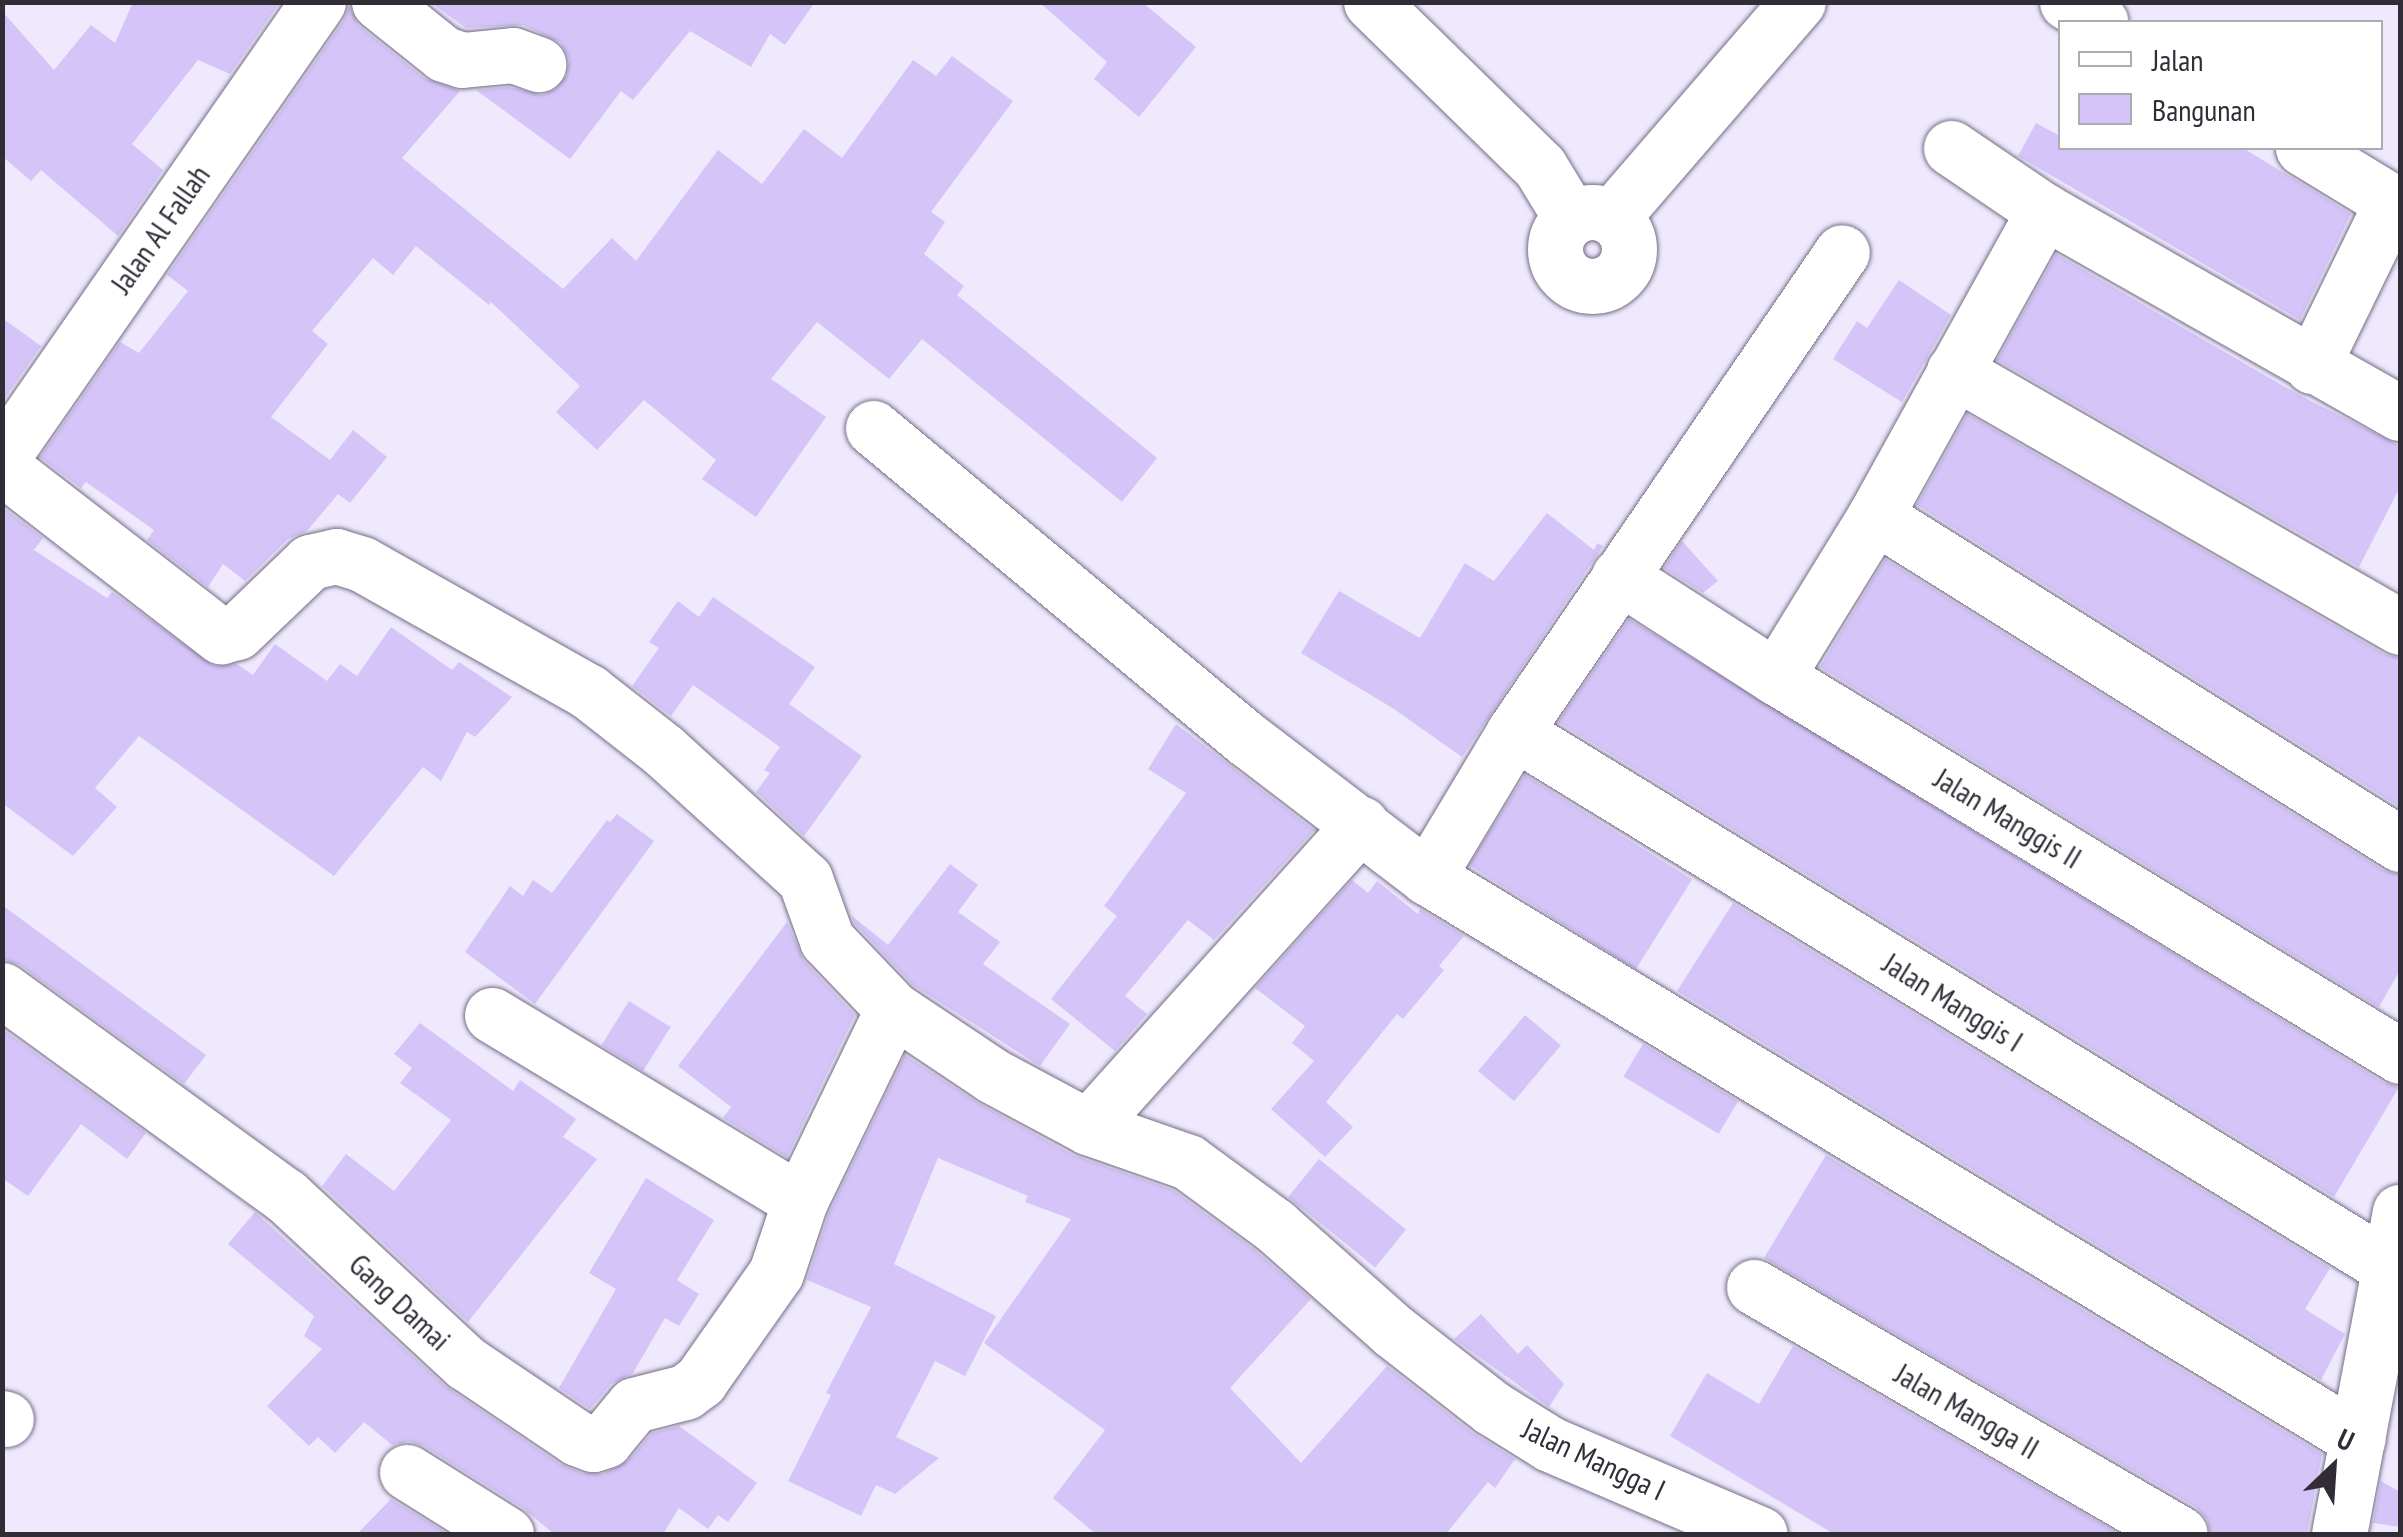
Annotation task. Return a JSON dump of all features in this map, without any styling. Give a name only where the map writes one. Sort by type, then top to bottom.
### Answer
[{"type":"street","name":"Jalan Al Fallah","points":[[2,457],[318,2]]},
{"type":"street","points":[[379,2],[444,54],[462,60],[513,54],[538,64]]},
{"type":"street","points":[[1371,2],[1592,217],[1798,2]]},
{"type":"street","points":[[2068,2],[2097,20]]},
{"type":"street","points":[[1951,148],[2044,211],[2312,366],[2400,412]]},
{"type":"street","points":[[2306,150],[2396,204],[2312,366]]},
{"type":"street","points":[[1776,677],[1875,516],[2044,211]]},
{"type":"street","points":[[1428,877],[1514,732],[1842,252]]},
{"type":"street","points":[[1954,370],[2400,627]]},
{"type":"street","points":[[873,428],[1248,740],[1428,877],[2358,1439]]},
{"type":"street","name":"Jalan Mangga I","points":[[2,467],[220,636],[237,632],[310,562],[336,556],[362,564],[589,692],[663,750],[805,878],[827,940],[892,1009],[993,1076],[1088,1127],[1188,1162],[1275,1226],[1392,1330],[1492,1408],[1550,1444],[1760,1534]]},
{"type":"street","points":[[1875,516],[2400,844]]},
{"type":"street","name":"Jalan Manggis II","points":[[1619,576],[1776,677],[2400,1056]]},
{"type":"street","name":"Jalan Manggis I","points":[[1514,732],[2396,1273]]},
{"type":"street","points":[[1088,1127],[1360,824]]},
{"type":"street","name":"Gang Damai","points":[[2,990],[286,1196],[466,1363],[577,1438],[593,1444],[605,1440],[634,1404],[686,1392],[700,1382],[776,1273],[800,1200]]},
{"type":"street","points":[[492,1015],[800,1200],[892,1009]]},
{"type":"street","points":[[2339,1534],[2396,1273],[2400,1212]]},
{"type":"street","name":"Jalan Mangga II","points":[[1754,1287],[2180,1534]]},
{"type":"street","points":[[407,1472],[506,1534]]},
{"type":"building","points":[[133,2],[280,2],[230,74],[198,60],[132,144],[163,170],[118,236],[41,170],[31,181],[2,156],[2,11],[54,70],[91,25],[115,43]]},
{"type":"building","points":[[430,2],[815,2],[785,45],[770,34],[751,67],[690,31],[633,100],[621,91],[570,159],[476,90],[509,87],[543,95],[557,88],[567,75],[569,59],[561,43],[523,25],[466,28]]},
{"type":"building","points":[[1039,2],[1142,2],[1196,47],[1139,117],[1094,79],[1107,62]]},
{"type":"building","points":[[349,6],[359,26],[424,78],[460,91],[402,158],[563,289],[612,238],[636,261],[718,150],[762,184],[804,129],[842,158],[913,60],[936,76],[952,56],[1013,101],[931,212],[945,222],[924,254],[964,286],[957,295],[1157,458],[1122,502],[922,339],[889,379],[817,322],[771,379],[826,417],[756,517],[702,479],[716,460],[644,400],[597,450],[556,412],[580,386],[491,302],[489,305],[416,246],[393,275],[373,258],[312,331],[328,344],[271,417],[330,460],[353,430],[387,457],[350,503],[338,494],[307,531],[288,539],[245,581],[223,564],[208,587],[147,540],[154,530],[86,482],[81,488],[40,457],[120,342],[139,353],[188,291],[167,275],[344,20]]},
{"type":"building","points":[[2036,123],[2058,135],[2058,150],[2246,150],[2351,214],[2300,320],[2018,156]]},
{"type":"building","points":[[2056,254],[2297,394],[2400,446],[2400,487],[2359,567],[1997,360]]},
{"type":"building","points":[[1899,280],[1951,315],[1902,402],[1833,359],[1857,321],[1867,328]]},
{"type":"building","points":[[2,318],[41,346],[2,402]]},
{"type":"building","points":[[1967,414],[2384,654],[2400,658],[2400,807],[1917,505]]},
{"type":"building","points":[[2,507],[43,538],[34,550],[107,598],[112,592],[214,666],[237,664],[253,675],[275,644],[327,681],[340,664],[357,676],[391,627],[452,670],[459,662],[512,697],[475,737],[467,732],[441,781],[423,767],[334,876],[139,736],[95,788],[117,807],[73,856],[2,803]]},
{"type":"building","points":[[1547,513],[1594,550],[1597,543],[1603,546],[1462,757],[1394,709],[1301,653],[1339,591],[1420,638],[1465,563],[1494,581]]},
{"type":"building","points":[[1682,541],[1718,581],[1703,593],[1664,568]]},
{"type":"building","points":[[1885,559],[2383,870],[2400,875],[2400,970],[2379,1007],[1820,667]]},
{"type":"building","points":[[713,597],[815,667],[789,704],[862,756],[804,836],[756,792],[770,773],[764,770],[780,747],[693,685],[671,716],[632,686],[659,648],[649,642],[678,601],[699,617]]},
{"type":"building","points":[[1629,619],[2384,1083],[2399,1087],[2334,1197],[1558,722]]},
{"type":"building","points":[[1176,724],[1314,830],[1214,940],[1188,920],[1125,996],[1147,1014],[1115,1051],[1051,999],[1117,916],[1104,906],[1186,793],[1148,769]]},
{"type":"building","points":[[1525,775],[1692,879],[1636,969],[1469,865]]},
{"type":"building","points":[[617,814],[654,841],[535,1004],[465,952],[510,886],[523,896],[533,880],[552,893],[607,820],[610,822]]},
{"type":"building","points":[[950,864],[978,885],[958,912],[1000,942],[983,964],[1070,1024],[1040,1066],[913,985],[854,923],[852,916],[888,945]]},
{"type":"building","points":[[1352,880],[1368,893],[1377,881],[1418,914],[1420,909],[1464,936],[1439,966],[1444,970],[1403,1019],[1397,1014],[1326,1102],[1353,1127],[1325,1157],[1271,1109],[1314,1061],[1292,1043],[1305,1026],[1255,988]]},
{"type":"building","points":[[1733,903],[2330,1268],[2305,1309],[2345,1334],[2321,1380],[1677,991]]},
{"type":"building","points":[[2,905],[206,1055],[184,1084],[20,965],[2,959]]},
{"type":"building","points":[[787,922],[804,961],[855,1015],[787,1157],[723,1118],[731,1107],[678,1066]]},
{"type":"building","points":[[629,1001],[671,1027],[643,1071],[601,1045]]},
{"type":"building","points":[[1525,1015],[1561,1045],[1514,1101],[1478,1071]]},
{"type":"building","points":[[420,1023],[513,1091],[520,1080],[576,1119],[563,1137],[597,1159],[468,1322],[322,1186],[346,1154],[394,1191],[451,1120],[400,1083],[412,1068],[394,1054]]},
{"type":"building","points":[[2,1029],[146,1133],[127,1159],[81,1124],[28,1196],[2,1178]]},
{"type":"building","points":[[1643,1044],[1738,1101],[1719,1134],[1623,1077]]},
{"type":"building","points":[[905,1055],[978,1103],[1073,1155],[1173,1190],[1255,1250],[1311,1299],[1230,1388],[1301,1463],[1387,1366],[1473,1433],[1515,1459],[1495,1488],[1488,1482],[1446,1534],[1096,1534],[1053,1498],[1105,1430],[984,1343],[1071,1219],[1025,1202],[1028,1196],[938,1158],[894,1264],[996,1316],[965,1376],[935,1361],[896,1437],[939,1458],[895,1494],[876,1485],[861,1516],[788,1481],[831,1395],[826,1393],[871,1307],[807,1280],[829,1213]]},
{"type":"building","points":[[1826,1155],[2322,1454],[2307,1534],[2211,1534],[2207,1519],[2196,1507],[1764,1258]]},
{"type":"building","points":[[1319,1159],[1406,1229],[1375,1268],[1288,1197]]},
{"type":"building","points":[[646,1178],[714,1220],[677,1280],[699,1294],[679,1326],[665,1318],[633,1373],[611,1384],[590,1409],[559,1388],[616,1289],[589,1273]]},
{"type":"building","points":[[255,1212],[445,1386],[560,1464],[582,1473],[603,1474],[628,1461],[652,1433],[679,1426],[757,1483],[728,1522],[718,1515],[708,1529],[679,1508],[663,1534],[554,1534],[523,1508],[424,1446],[409,1441],[392,1445],[364,1422],[335,1453],[318,1437],[309,1446],[267,1406],[322,1349],[304,1336],[314,1316],[228,1244]]},
{"type":"building","points":[[1481,1314],[1518,1354],[1527,1345],[1564,1384],[1549,1407],[1454,1339]]},
{"type":"building","points":[[1793,1346],[2119,1534],[1834,1534],[1670,1436],[1707,1373],[1759,1404]]},
{"type":"building","points":[[2381,1481],[2400,1492],[2400,1527],[2373,1523]]},
{"type":"building","points":[[391,1499],[448,1534],[357,1534]]}]
